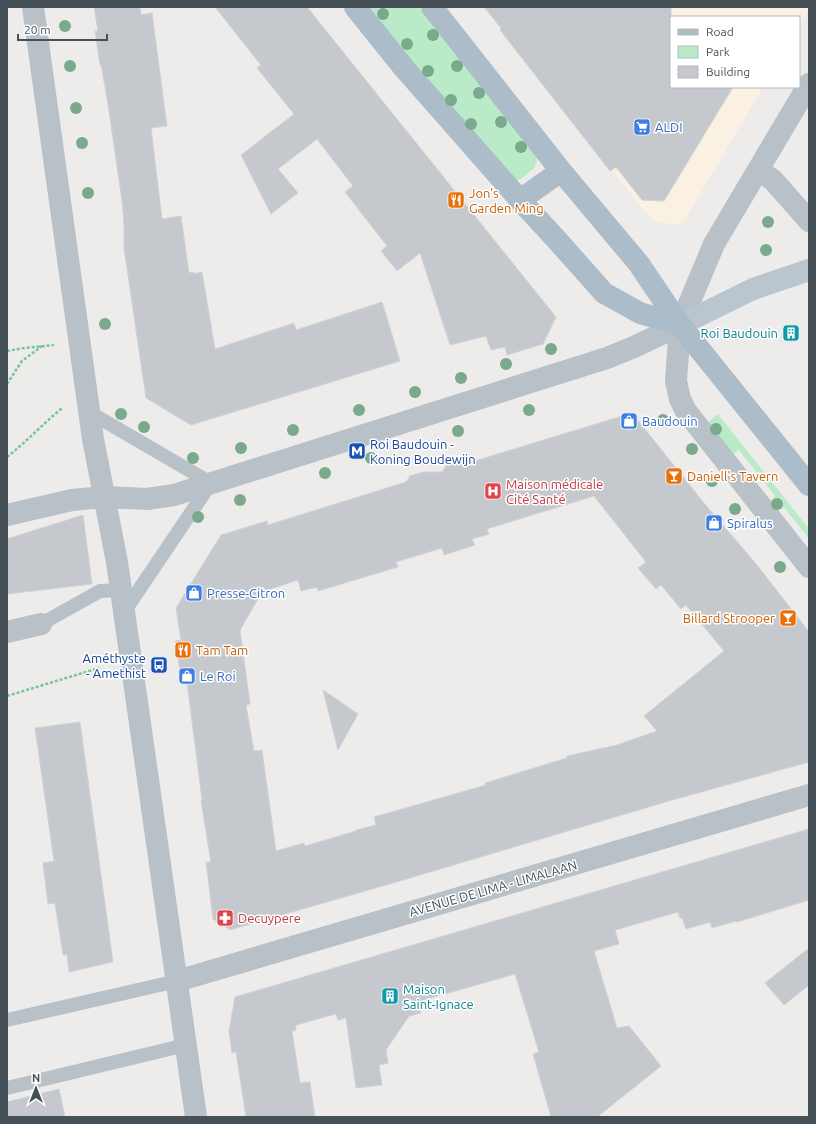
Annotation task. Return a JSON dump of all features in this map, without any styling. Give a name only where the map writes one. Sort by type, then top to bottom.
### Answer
[{"type":"main road","points":[[355,7],[404,68],[604,293],[640,313],[680,325]]},
{"type":"main road","points":[[432,7],[561,171],[639,264],[680,325],[809,485]]},
{"type":"main road","points":[[520,200],[561,171]]},
{"type":"street","points":[[33,7],[97,467],[117,562],[196,1117]]},
{"type":"street","points":[[809,84],[714,244],[680,325],[676,381],[680,399],[686,411],[809,567]]},
{"type":"street","points":[[758,170],[773,180],[809,221]]},
{"type":"street","points":[[7,515],[72,500],[104,497],[147,499],[160,498],[183,492],[608,358],[680,325],[752,288],[809,270]]},
{"type":"street","points":[[7,632],[41,624]]},
{"type":"street","name":"AVENUE DE LIMA - LIMALAAN","points":[[177,981],[809,796]]},
{"type":"lane","points":[[89,412],[211,483],[124,612]]},
{"type":"lane","points":[[41,624],[100,591],[121,590]]},
{"type":"lane","points":[[7,1020],[177,981]]},
{"type":"lane","points":[[7,1088],[186,1045]]},
{"type":"path","points":[[7,351],[57,345]]},
{"type":"path","points":[[7,384],[22,361],[42,346]]},
{"type":"path","points":[[7,457],[66,404]]},
{"type":"path","points":[[7,696],[99,668]]},
{"type":"shaded area","name":"ALDI","points":[[554,7],[809,7],[809,10],[800,24],[800,16],[670,16],[670,88],[762,88],[683,223],[671,224],[656,221],[647,214],[509,42]]},
{"type":"green space","points":[[368,7],[419,7],[535,154],[537,161],[534,168],[521,179],[514,181],[507,179]]},
{"type":"green space","points":[[718,414],[809,529],[809,539],[784,507],[777,511],[769,502],[775,496],[739,450],[732,455],[707,423]]},
{"type":"building","points":[[94,7],[140,7],[141,15],[152,13],[167,126],[151,128],[162,219],[181,216],[189,273],[194,272],[194,274],[202,272],[215,349],[294,323],[296,330],[382,302],[400,361],[191,425],[146,398],[124,248],[122,201],[108,104],[95,31],[98,31]]},
{"type":"building","points":[[215,7],[307,7],[556,317],[543,344],[507,355],[505,347],[491,350],[486,336],[450,345],[420,253],[397,271],[381,251],[387,246],[345,192],[353,186],[317,139],[278,169],[298,193],[271,214],[241,155],[294,114],[257,68],[261,65]]},
{"type":"building","name":"ALDI","points":[[484,7],[671,7],[670,88],[732,88],[664,201],[642,200],[616,167],[610,171],[500,30],[501,28]]},
{"type":"building","points":[[632,413],[704,503],[757,565],[809,632],[809,762],[669,801],[230,930],[213,919],[206,862],[211,862],[201,801],[187,682],[182,683],[175,641],[181,640],[176,608],[221,535],[267,521],[268,525],[406,482],[410,476],[423,472],[442,472],[446,466],[459,461],[465,464]],"holes":[[[594,496],[646,562],[638,568],[656,589],[661,585],[681,609],[686,605],[724,651],[644,716],[657,731],[617,745],[567,756],[567,758],[485,783],[486,785],[374,817],[376,825],[305,846],[304,843],[276,851],[262,750],[254,751],[246,705],[250,704],[240,630],[262,592],[298,580],[301,591],[317,587],[318,591],[398,567],[396,562],[442,548],[444,555],[475,545],[472,539],[489,534],[487,529]]]},
{"type":"building","points":[[83,515],[92,584],[7,594],[7,539]]},
{"type":"building","points":[[323,690],[358,714],[338,750]]},
{"type":"building","points":[[80,722],[113,962],[69,972],[67,955],[63,955],[55,903],[48,904],[43,863],[54,861],[35,728]]},
{"type":"building","name":"Maison Saint-Ignace","points":[[809,829],[809,900],[712,928],[710,922],[686,929],[678,912],[615,930],[619,944],[594,951],[617,1028],[629,1026],[661,1066],[597,1117],[551,1117],[533,1054],[539,1052],[515,974],[417,1002],[421,1013],[409,1016],[386,1050],[388,1063],[379,1065],[382,1085],[356,1088],[346,1018],[338,1020],[336,1014],[296,1025],[296,1030],[292,1031],[300,1083],[310,1082],[315,1117],[246,1117],[236,1052],[232,1053],[229,1031],[235,997]]},
{"type":"building","points":[[809,948],[809,985],[784,1005],[765,983]]},
{"type":"building","points":[[59,1089],[65,1117],[7,1117],[7,1102]]},
{"type":"place","name":"ALDI","points":[[642,127]]},
{"type":"place","name":"Jon’s Garden Ming","points":[[456,200]]},
{"type":"place","name":"Roi Baudouin","points":[[791,333]]},
{"type":"place","name":"Baudouin","points":[[629,421]]},
{"type":"place","name":"Roi Baudouin - Koning Boudewijn","points":[[357,451]]},
{"type":"place","name":"Daniell's Tavern","points":[[674,476]]},
{"type":"place","name":"Maison médicale Cité Santé","points":[[493,491]]},
{"type":"place","name":"Spiralus","points":[[714,523]]},
{"type":"place","name":"Presse-Citron","points":[[194,593]]},
{"type":"place","name":"Billard Strooper","points":[[788,618]]},
{"type":"place","name":"Tam Tam","points":[[183,650]]},
{"type":"place","name":"Améthyste - Amethist","points":[[159,665]]},
{"type":"place","name":"Le Roi","points":[[187,676]]},
{"type":"place","name":"Decuypere","points":[[225,918]]},
{"type":"place","name":"Maison Saint-Ignace","points":[[390,996]]}]
